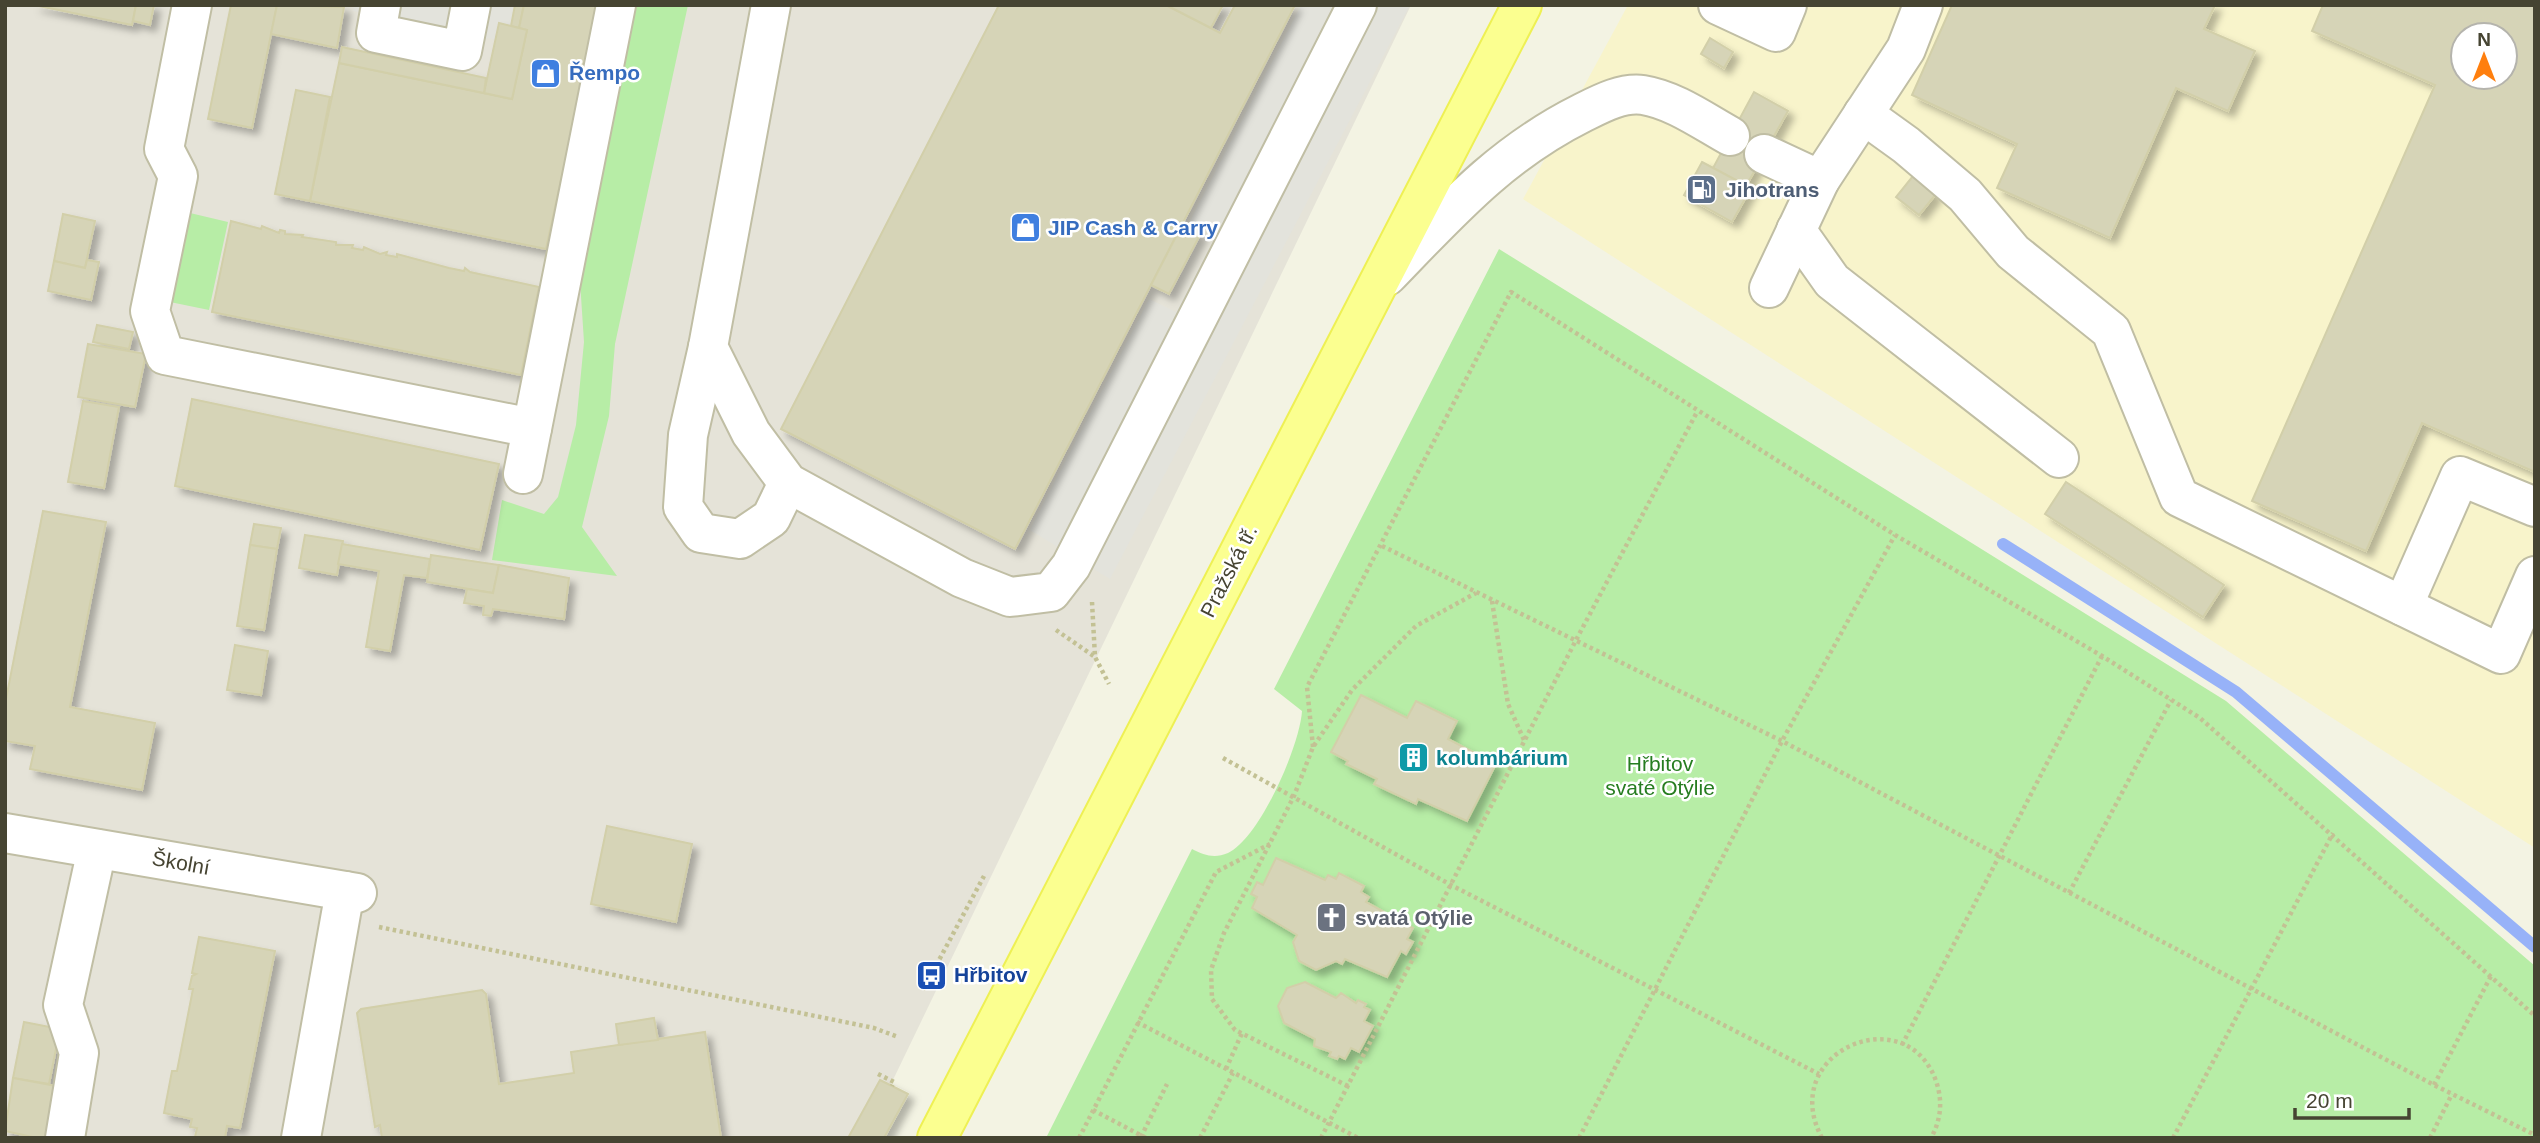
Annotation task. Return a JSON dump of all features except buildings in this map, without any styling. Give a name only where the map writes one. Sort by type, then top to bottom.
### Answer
[{"type":"main road","name":"Pražská tř.","points":[[937,1138],[1522,5]]},
{"type":"street","points":[[192,5],[164,149],[178,176],[150,311],[165,355],[532,428]]},
{"type":"street","points":[[381,5],[376,33],[462,51],[471,5]]},
{"type":"street","points":[[523,474],[616,5]]},
{"type":"street","points":[[771,5],[708,347],[688,435],[683,507],[701,533],[740,539],[771,518],[788,483]]},
{"type":"street","points":[[708,347],[751,433],[788,483],[962,578],[1010,597],[1051,592],[1071,566],[1357,5]]},
{"type":"street","points":[[1718,5],[1776,32],[1787,5]]},
{"type":"street","points":[[1769,289],[1819,180],[1906,49],[1923,5]]},
{"type":"street","points":[[1378,285],[1483,177],[1542,133],[1610,99],[1641,95],[1670,104],[1730,136]]},
{"type":"street","points":[[1863,114],[1906,145],[1965,195],[2013,252],[2111,331],[2179,497],[2501,654],[2535,576]]},
{"type":"street","points":[[1764,154],[1819,180]]},
{"type":"street","points":[[1796,230],[1832,281],[2059,458]]},
{"type":"street","points":[[2403,606],[2460,477],[2535,507]]},
{"type":"street","name":"Školní","points":[[5,833],[351,892]]},
{"type":"street","points":[[65,1138],[79,1053],[62,1005],[97,849]]},
{"type":"street","points":[[301,1138],[351,892]]},
{"type":"path","points":[[1313,747],[1307,687],[1511,292],[1895,535],[2102,656],[2200,718],[2535,1016]]},
{"type":"path","points":[[1321,1138],[1524,740],[1697,412]]},
{"type":"path","points":[[1579,1138],[1782,741],[1895,535]]},
{"type":"path","points":[[1084,541],[1094,559],[1092,607],[1095,657],[1109,684]]},
{"type":"path","points":[[1382,546],[1782,741],[2434,1085],[2535,1135]]},
{"type":"path","points":[[1348,1086],[1235,1030],[1212,999],[1211,970],[1224,933],[1272,844],[1313,747],[1352,690],[1416,626],[1476,593]]},
{"type":"path","points":[[1492,601],[1508,704],[1524,740]]},
{"type":"path","points":[[1902,1045],[2102,656]]},
{"type":"path","points":[[2068,893],[2171,700]]},
{"type":"path","points":[[1223,758],[1451,885],[1819,1074]]},
{"type":"path","points":[[2173,1138],[2333,834]]},
{"type":"path","points":[[1079,1138],[1216,872],[1272,844]]},
{"type":"path","points":[[923,990],[984,876]]},
{"type":"path","points":[[351,892],[350,921],[874,1028],[898,1037]]},
{"type":"path","points":[[2434,1085],[2491,976]]},
{"type":"path","points":[[1137,1022],[1358,1138]]},
{"type":"path","points":[[1226,1069],[1241,1034]]},
{"type":"path","points":[[1822,1138],[1812,1108],[1819,1074],[1837,1052],[1857,1042],[1880,1039],[1902,1045],[1921,1058],[1938,1087],[1940,1110],[1933,1137]]},
{"type":"path","points":[[1200,1138],[1233,1073]]},
{"type":"path","points":[[878,1074],[894,1082],[892,1086]]},
{"type":"path","points":[[1093,1110],[1143,1137],[1167,1084]]},
{"type":"path","points":[[2430,1138],[2452,1094]]},
{"type":"shaded area","points":[[5,5],[1411,5],[865,1138],[5,1138]]},
{"type":"shaded area","points":[[354,5],[515,5],[507,42],[353,11]]},
{"type":"shaded area","points":[[1301,5],[1410,5],[1110,579],[1030,530],[1149,299],[1176,312],[1215,237],[1189,223]]},
{"type":"shaded area","points":[[1628,5],[2535,5],[2535,848],[1523,199]]},
{"type":"green space","points":[[633,5],[688,5],[615,344],[609,416],[582,527],[617,576],[492,560],[502,500],[544,514],[558,497],[576,425],[584,342],[579,266]]},
{"type":"green space","points":[[190,213],[228,222],[209,310],[170,302]]},
{"type":"green space","name":"Hřbitov svaté Otýlie","points":[[1499,249],[2226,701],[2535,966],[2535,1138],[1046,1138],[1192,849],[1209,856],[1228,853],[1253,829],[1276,789],[1294,745],[1302,711],[1274,689]]},
{"type":"waterway","points":[[2003,544],[2236,692],[2535,947]]},
{"type":"place","name":"Řempo","points":[[546,73]]},
{"type":"place","name":"Jihotrans","points":[[1702,190]]},
{"type":"place","name":"JIP Cash & Carry","points":[[1025,228]]},
{"type":"place","name":"kolumbárium","points":[[1413,758]]},
{"type":"place","name":"svatá Otýlie","points":[[1332,918]]},
{"type":"place","name":"Hřbitov","points":[[931,975]]}]
